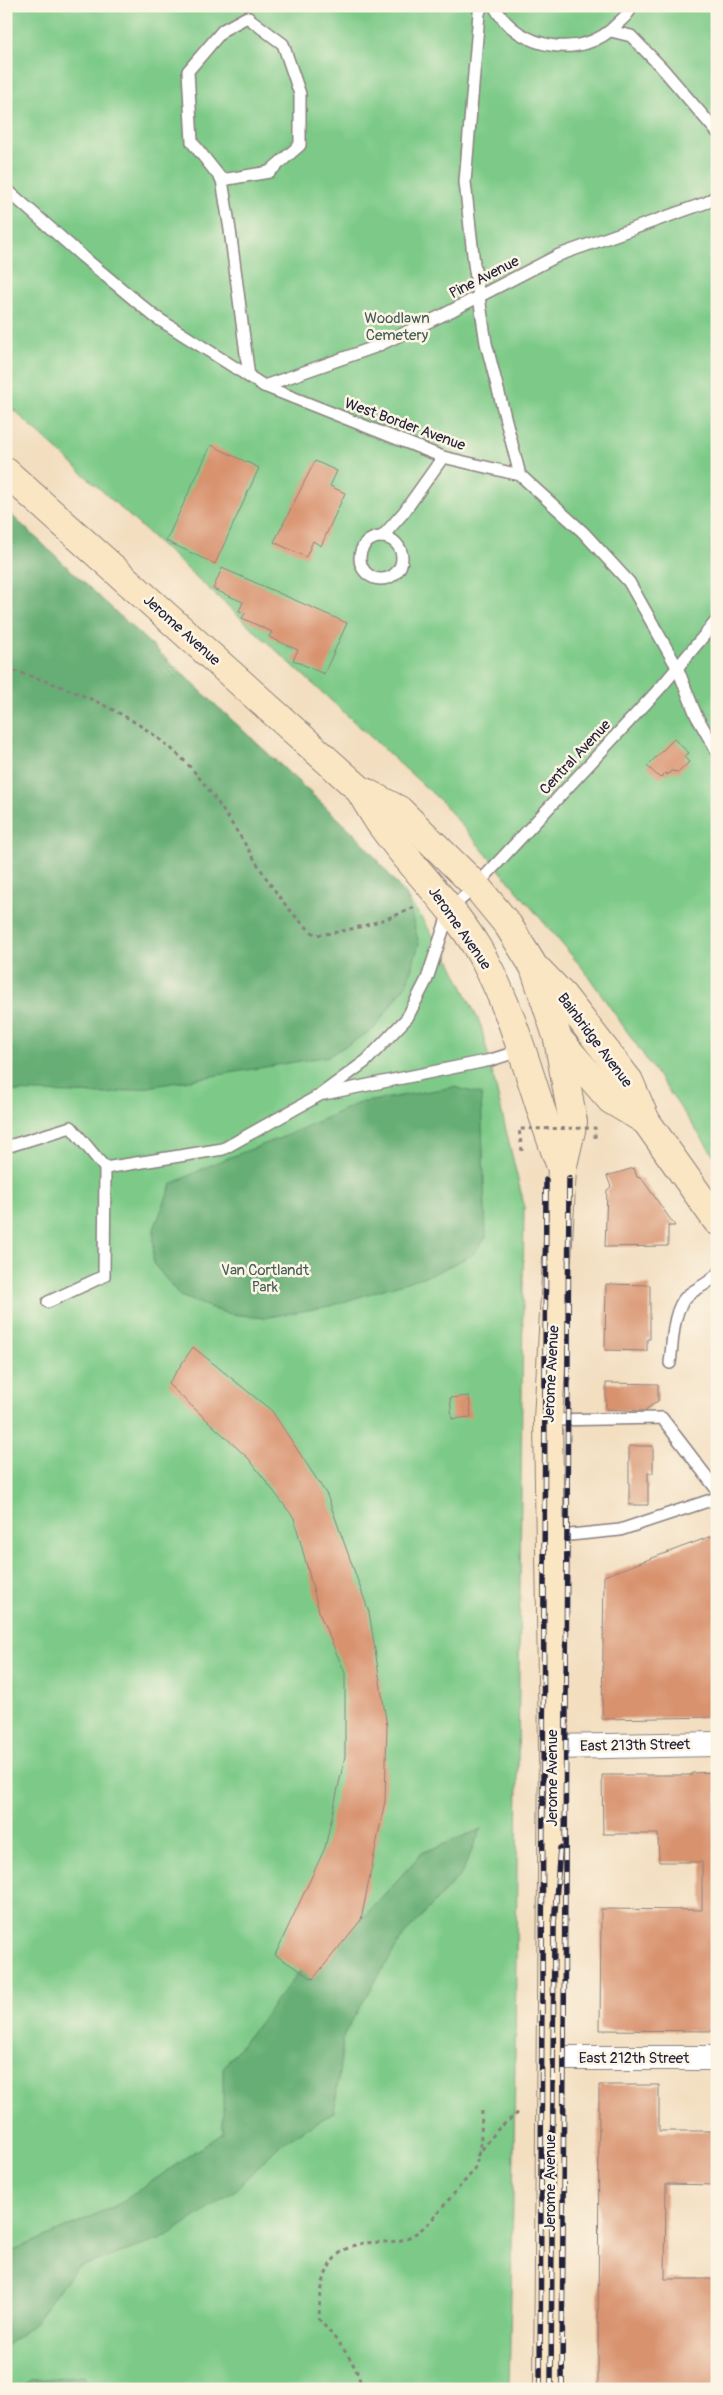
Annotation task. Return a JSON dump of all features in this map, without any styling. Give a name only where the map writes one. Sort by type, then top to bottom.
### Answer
[{"type":"main road","name":"Jerome Avenue","points":[[6,472],[358,789],[383,827],[450,909],[478,948],[498,987],[522,1050],[545,1124],[562,1169]]},
{"type":"main road","name":"Jerome Avenue","points":[[358,789],[399,810],[476,886],[508,925],[534,967],[558,1039],[573,1122],[562,1169],[548,1420],[553,1747],[548,2389]]},
{"type":"main road","name":"Bainbridge Avenue","points":[[534,967],[563,996],[629,1080],[646,1121],[717,1222]]},
{"type":"main road","name":"Bainbridge Avenue","points":[[558,1039],[611,1100],[646,1121]]},
{"type":"main road","points":[[522,1050],[558,1039]]},
{"type":"street","name":"East 213th Street","points":[[553,1747],[717,1744]]},
{"type":"street","name":"East 212th Street","points":[[551,2058],[717,2058]]},
{"type":"lane","points":[[482,6],[479,13],[465,182],[486,343],[520,475]]},
{"type":"lane","points":[[494,6],[498,14],[518,34],[544,45],[558,47],[586,44],[611,32],[630,12],[632,6]]},
{"type":"lane","points":[[222,180],[269,172],[300,145],[300,94],[283,44],[247,17],[224,30],[188,71],[192,142],[222,180],[249,377]]},
{"type":"lane","points":[[611,32],[631,36],[662,68],[717,132]]},
{"type":"lane","name":"West Border Avenue","points":[[6,189],[154,316],[264,386],[443,457],[520,475],[582,532],[629,582],[678,667],[696,715],[717,752]]},
{"type":"lane","name":"Pine Avenue","points":[[264,386],[375,347],[479,297],[559,255],[700,205],[717,195]]},
{"type":"lane","points":[[382,536],[404,512],[443,457]]},
{"type":"lane","name":"Central Avenue","points":[[450,909],[476,886],[678,667],[717,620]]},
{"type":"lane","points":[[105,1168],[223,1149],[320,1095],[366,1061],[407,1018],[427,979],[450,909]]},
{"type":"lane","points":[[320,1095],[490,1060],[522,1050]]},
{"type":"lane","points":[[6,1147],[70,1127],[105,1168],[104,1276],[48,1302]]},
{"type":"lane","points":[[670,1363],[678,1313],[687,1296],[711,1281],[717,1274]]},
{"type":"lane","points":[[548,1420],[662,1418],[717,1490]]},
{"type":"lane","points":[[550,1537],[620,1530],[717,1498]]},
{"type":"path","points":[[6,669],[51,683],[114,710],[137,723],[176,752],[196,774],[224,812],[278,894],[301,923],[316,935],[357,927],[417,906]]},
{"type":"path","points":[[522,1151],[519,1130],[595,1128],[595,1138]]},
{"type":"path","points":[[320,2389],[339,2385],[362,2387],[350,2356],[319,2319],[320,2303],[329,2268],[335,2256],[349,2247],[366,2243],[396,2242],[422,2229],[467,2179],[475,2167],[482,2130],[482,2110]]},
{"type":"path","points":[[477,2157],[498,2130],[519,2112]]},
{"type":"green space","name":"Woodlawn Cemetery","points":[[6,6],[717,6],[717,1160],[584,970],[443,803],[6,403]]},
{"type":"green space","name":"Van Cortlandt Park","points":[[6,510],[360,839],[407,897],[449,959],[481,1026],[524,1205],[514,2151],[509,2389],[6,2389]]},
{"type":"green space","points":[[6,510],[360,839],[407,897],[419,944],[407,983],[374,1029],[329,1056],[108,1094],[6,1091]]},
{"type":"green space","points":[[454,1087],[481,1094],[486,1238],[472,1255],[435,1273],[330,1306],[263,1318],[225,1313],[180,1296],[153,1263],[154,1229],[172,1184],[215,1163],[283,1137],[359,1103]]},
{"type":"green space","points":[[481,1829],[462,1873],[403,1936],[344,2034],[334,2112],[282,2143],[234,2191],[162,2239],[76,2268],[31,2326],[6,2346],[6,2254],[117,2205],[223,2133],[223,2068],[299,1972],[361,1920],[422,1853]]},
{"type":"green space","points":[[85,2375],[88,2389],[19,2389],[32,2380]]},
{"type":"building","points":[[211,445],[259,468],[215,564],[166,541]]},
{"type":"building","points":[[315,461],[337,471],[330,486],[345,493],[321,546],[313,541],[306,557],[274,542]]},
{"type":"building","points":[[222,568],[347,623],[324,674],[293,660],[298,650],[269,637],[272,632],[242,618],[245,613],[239,611],[243,602],[213,589]]},
{"type":"building","points":[[674,739],[689,753],[684,757],[689,762],[679,772],[671,771],[667,775],[665,773],[660,778],[647,766]]},
{"type":"building","points":[[634,1168],[637,1177],[642,1179],[675,1226],[668,1226],[668,1246],[605,1247],[607,1190],[611,1187],[607,1176]]},
{"type":"building","points":[[606,1284],[650,1285],[650,1339],[647,1339],[647,1351],[605,1350]]},
{"type":"building","points":[[193,1347],[272,1411],[327,1495],[369,1612],[387,1726],[385,1801],[361,1920],[313,1979],[275,1955],[325,1848],[345,1756],[345,1673],[320,1615],[294,1518],[249,1459],[168,1384]]},
{"type":"building","points":[[606,1383],[658,1384],[658,1401],[644,1411],[606,1409]]},
{"type":"building","points":[[469,1396],[471,1417],[452,1419],[450,1398]]},
{"type":"building","points":[[629,1446],[653,1446],[653,1473],[648,1473],[648,1505],[629,1505]]},
{"type":"building","points":[[717,1534],[717,1717],[602,1719],[604,1576]]},
{"type":"building","points":[[717,1772],[717,2031],[600,2030],[601,1909],[702,1910],[702,1862],[659,1862],[658,1834],[603,1834],[602,1775],[692,1775],[692,1773]]},
{"type":"building","points":[[599,2085],[659,2085],[659,2131],[717,2131],[717,2185],[666,2184],[665,2279],[717,2279],[717,2389],[598,2389]]},
{"type":"railway","points":[[562,2389],[569,1178]]},
{"type":"railway","points":[[540,2389],[546,1180]]},
{"type":"railway","points":[[551,2389],[554,1925],[560,1848]]}]
